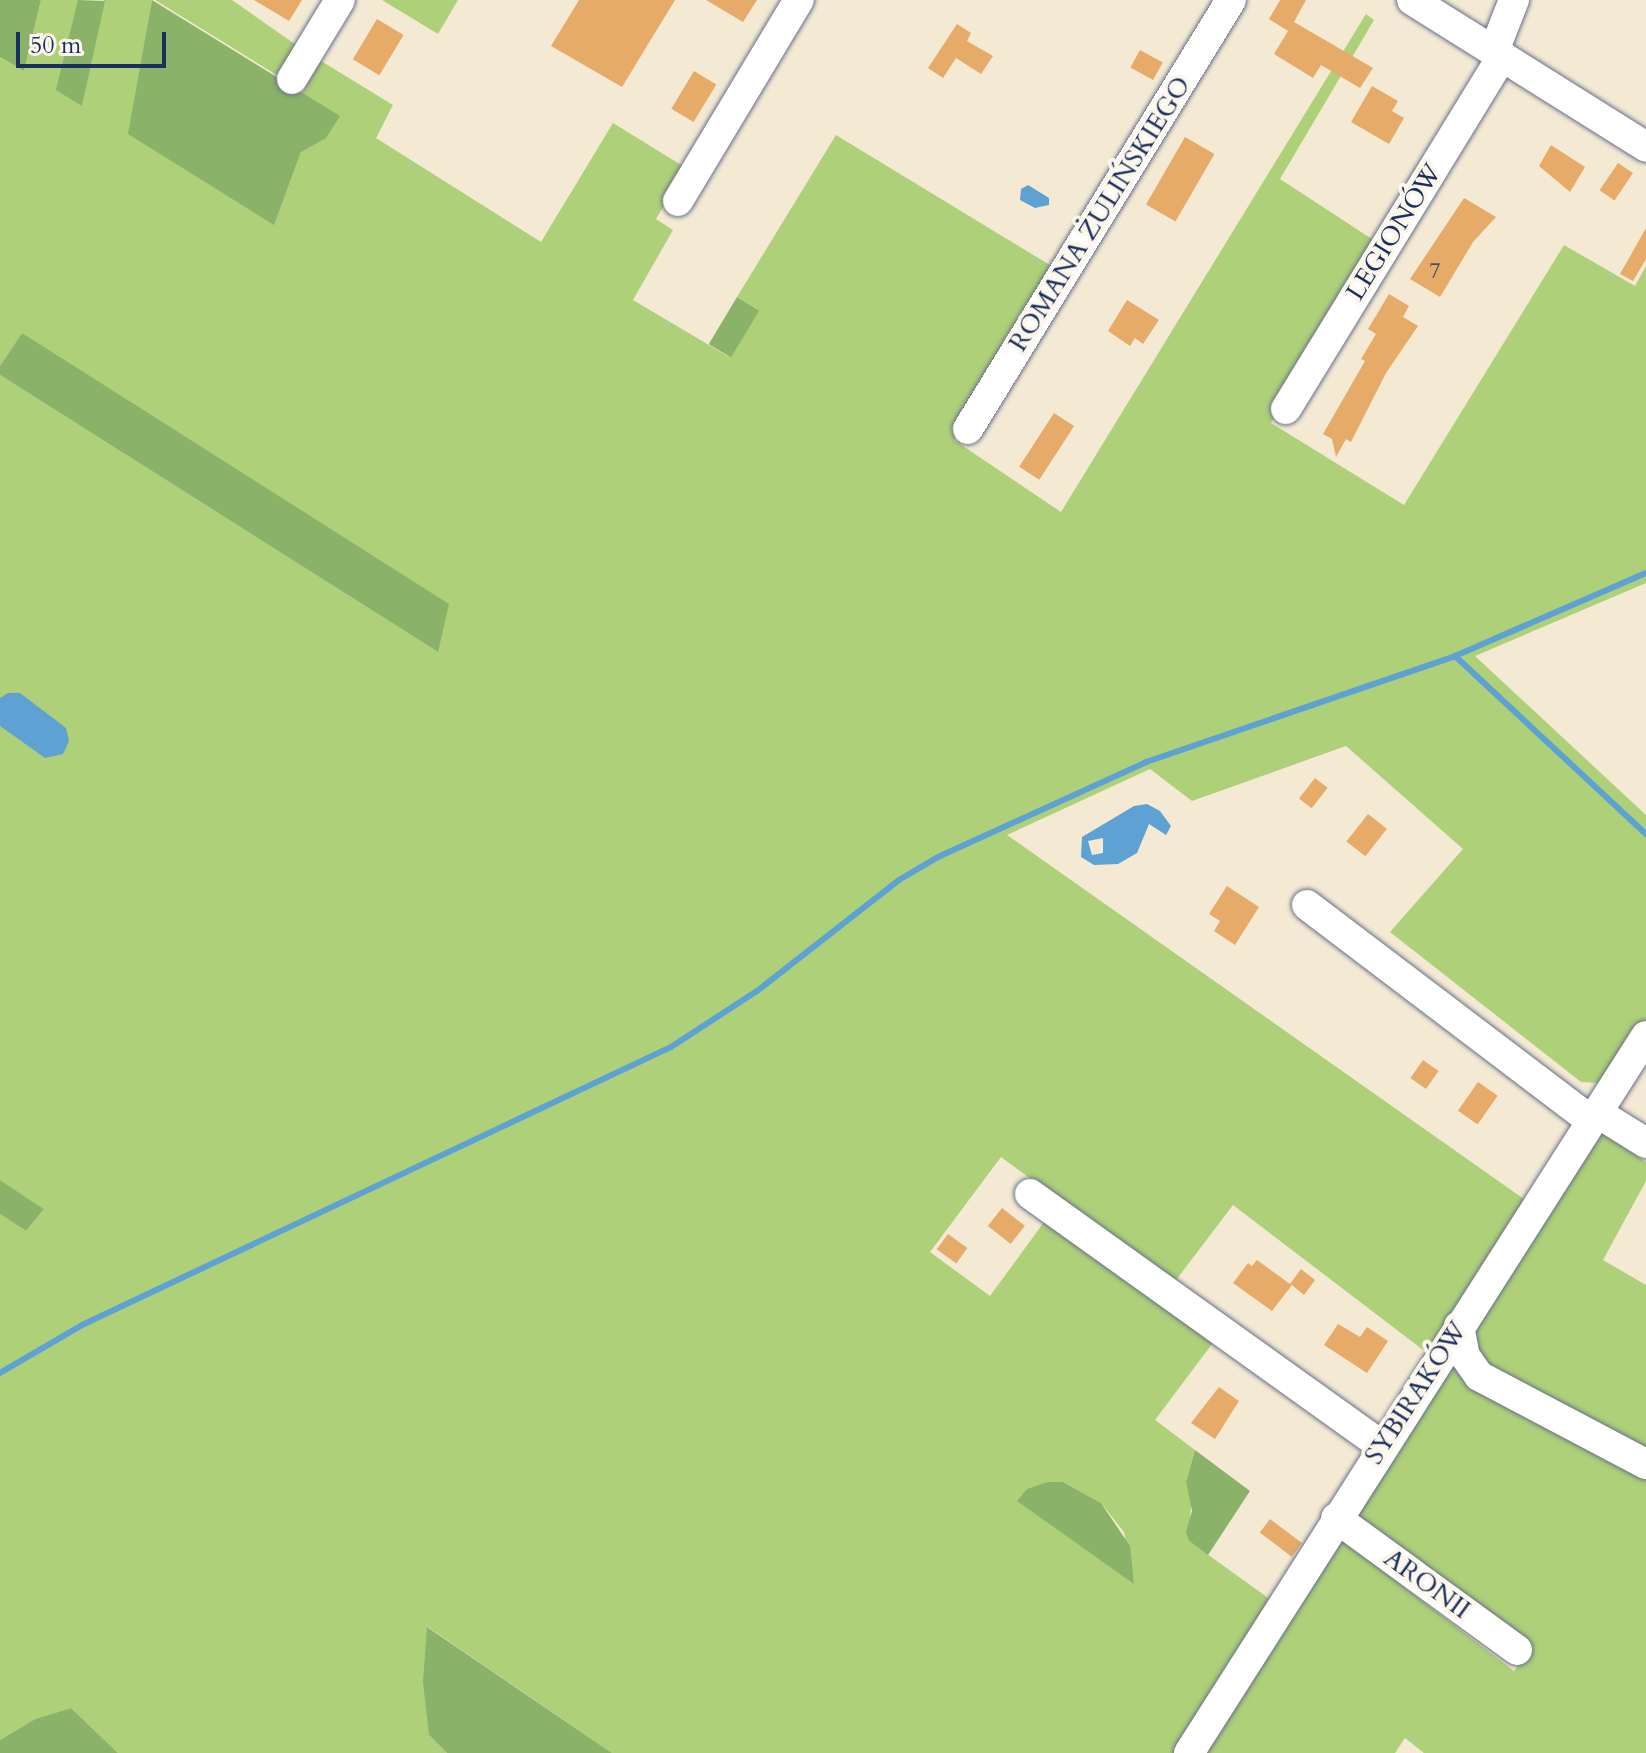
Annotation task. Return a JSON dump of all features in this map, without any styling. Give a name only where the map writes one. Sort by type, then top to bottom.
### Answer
[{"type":"street","points":[[292,79],[340,0]]},
{"type":"street","points":[[678,201],[799,0]]},
{"type":"street","name":"ROMANA ŻULIŃSKIEGO","points":[[968,429],[1231,0]]},
{"type":"street","points":[[1412,0],[1646,147]]},
{"type":"street","name":"LEGIONÓW","points":[[1286,409],[1498,54],[1514,0]]},
{"type":"street","points":[[1307,905],[1593,1116],[1646,1143]]},
{"type":"street","name":"SYBIRAKÓW","points":[[1189,1753],[1646,1036]]},
{"type":"street","points":[[1030,1194],[1382,1446]]},
{"type":"street","points":[[1459,1326],[1465,1356],[1479,1376],[1646,1464]]},
{"type":"street","name":"ARONII","points":[[1336,1518],[1517,1650]]},
{"type":"green space","points":[[0,0],[41,0],[24,71],[0,57]]},
{"type":"green space","points":[[41,0],[78,0],[82,106],[104,0],[152,0],[129,134],[274,224],[301,152],[339,116],[302,93],[321,61],[393,105],[376,138],[541,242],[613,123],[686,168],[656,219],[673,230],[633,300],[729,357],[759,310],[737,297],[836,135],[1058,270],[954,440],[1061,512],[1366,14],[1374,20],[1280,179],[1378,243],[1271,423],[1404,505],[1564,245],[1635,286],[1646,266],[1646,583],[1475,656],[1646,815],[1646,1019],[1601,1083],[1581,1082],[1390,932],[1463,849],[1346,746],[1192,801],[1150,769],[1007,835],[1531,1204],[1431,1356],[1233,1205],[1173,1284],[1001,1157],[930,1252],[990,1296],[1047,1218],[1215,1340],[1155,1420],[1195,1450],[1186,1482],[1191,1503],[1189,1541],[1271,1600],[1181,1753],[612,1753],[428,1627],[429,1735],[447,1753],[118,1753],[71,1708],[35,1719],[0,1740],[0,1214],[26,1231],[44,1209],[0,1180],[0,375],[438,652],[22,333],[0,366],[0,57],[24,71]],"holes":[[[1048,1482],[1063,1482],[1101,1503],[1124,1532],[1134,1583],[1018,1501]]]},
{"type":"green space","points":[[78,0],[105,1],[82,106],[56,90]]},
{"type":"green space","points":[[152,0],[340,116],[326,138],[301,152],[274,225],[128,134]]},
{"type":"green space","points":[[155,0],[232,0],[302,49],[283,79]]},
{"type":"green space","points":[[382,0],[458,0],[438,34]]},
{"type":"green space","points":[[737,297],[759,310],[731,358],[709,344]]},
{"type":"green space","points":[[22,333],[449,604],[438,652],[0,375],[0,366]]},
{"type":"green space","points":[[1598,1129],[1646,1162],[1646,1181],[1603,1260],[1646,1285],[1646,1456],[1483,1370],[1467,1323]]},
{"type":"green space","points":[[0,1180],[44,1209],[26,1231],[0,1214]]},
{"type":"green space","points":[[1457,1344],[1646,1474],[1646,1753],[1424,1753],[1405,1738],[1395,1753],[1204,1753],[1341,1539],[1514,1671],[1531,1647],[1358,1515]]},
{"type":"green space","points":[[1195,1450],[1250,1491],[1208,1555],[1189,1541],[1186,1532],[1192,1511],[1186,1482]]},
{"type":"green space","points":[[1048,1482],[1063,1482],[1101,1503],[1130,1546],[1134,1584],[1017,1501],[1027,1489]]},
{"type":"green space","points":[[427,1627],[612,1753],[447,1753],[429,1735],[423,1682]]},
{"type":"green space","points":[[71,1708],[118,1753],[0,1753],[0,1740],[35,1719]]},
{"type":"water","points":[[1028,185],[1049,198],[1049,205],[1035,208],[1020,200],[1021,189]]},
{"type":"water","points":[[8,693],[20,693],[66,728],[69,741],[63,754],[45,758],[0,726],[0,698]]},
{"type":"water","points":[[1147,804],[1160,811],[1171,826],[1166,835],[1149,824],[1137,853],[1118,864],[1094,865],[1081,857],[1082,837],[1134,806]],"holes":[[[1103,838],[1103,853],[1092,855],[1088,841]]]},
{"type":"building","points":[[254,0],[302,0],[289,21]]},
{"type":"building","points":[[579,0],[675,0],[622,87],[551,46]]},
{"type":"building","points":[[706,0],[757,0],[743,22]]},
{"type":"building","points":[[1280,0],[1306,0],[1294,22],[1373,68],[1360,88],[1321,65],[1313,78],[1274,54],[1288,31],[1269,19]]},
{"type":"building","points":[[377,19],[404,35],[379,75],[353,59]]},
{"type":"building","points":[[957,24],[971,33],[967,41],[993,56],[981,74],[956,58],[943,78],[928,68]]},
{"type":"building","points":[[1140,50],[1163,63],[1153,80],[1130,67]]},
{"type":"building","points":[[694,71],[716,84],[694,122],[671,109]]},
{"type":"building","points":[[1372,86],[1398,101],[1392,111],[1404,118],[1389,144],[1351,122]]},
{"type":"building","points":[[1185,137],[1214,154],[1175,222],[1146,205]]},
{"type":"building","points":[[1551,145],[1585,167],[1570,192],[1539,166]]},
{"type":"building","points":[[1618,163],[1633,173],[1614,200],[1600,190]]},
{"type":"building","points":[[1464,198],[1496,217],[1473,242],[1440,297],[1410,279]]},
{"type":"building","points":[[1646,228],[1646,259],[1633,281],[1620,274]]},
{"type":"building","points":[[1389,294],[1409,306],[1403,317],[1418,326],[1386,373],[1351,442],[1346,439],[1336,457],[1332,439],[1323,434],[1365,361],[1361,359],[1376,334],[1368,329]]},
{"type":"building","points":[[1127,300],[1159,320],[1143,344],[1135,338],[1130,346],[1108,331]]},
{"type":"building","points":[[1054,413],[1074,426],[1039,480],[1019,467]]},
{"type":"building","points":[[1315,778],[1328,788],[1312,808],[1299,798]]},
{"type":"building","points":[[1368,814],[1387,829],[1365,856],[1346,842]]},
{"type":"building","points":[[1227,886],[1259,907],[1235,945],[1214,931],[1220,921],[1209,914]]},
{"type":"building","points":[[1423,1060],[1439,1071],[1426,1089],[1410,1078]]},
{"type":"building","points":[[1478,1082],[1498,1096],[1478,1124],[1458,1111]]},
{"type":"building","points":[[1002,1208],[1025,1226],[1011,1244],[988,1226]]},
{"type":"building","points":[[948,1234],[967,1248],[956,1263],[937,1249]]},
{"type":"building","points":[[1257,1260],[1290,1284],[1301,1269],[1315,1280],[1304,1295],[1292,1285],[1272,1311],[1233,1283],[1248,1263],[1252,1266]]},
{"type":"building","points":[[1338,1324],[1360,1337],[1367,1327],[1388,1341],[1367,1373],[1324,1345]]},
{"type":"building","points":[[1219,1387],[1239,1401],[1215,1439],[1191,1423]]},
{"type":"building","points":[[1270,1519],[1302,1543],[1292,1557],[1260,1533]]},
{"type":"waterway","points":[[0,1373],[82,1325],[671,1047],[757,991],[899,880],[938,857],[1146,762],[1455,656],[1646,573]]},
{"type":"waterway","points":[[1455,656],[1646,834]]}]
